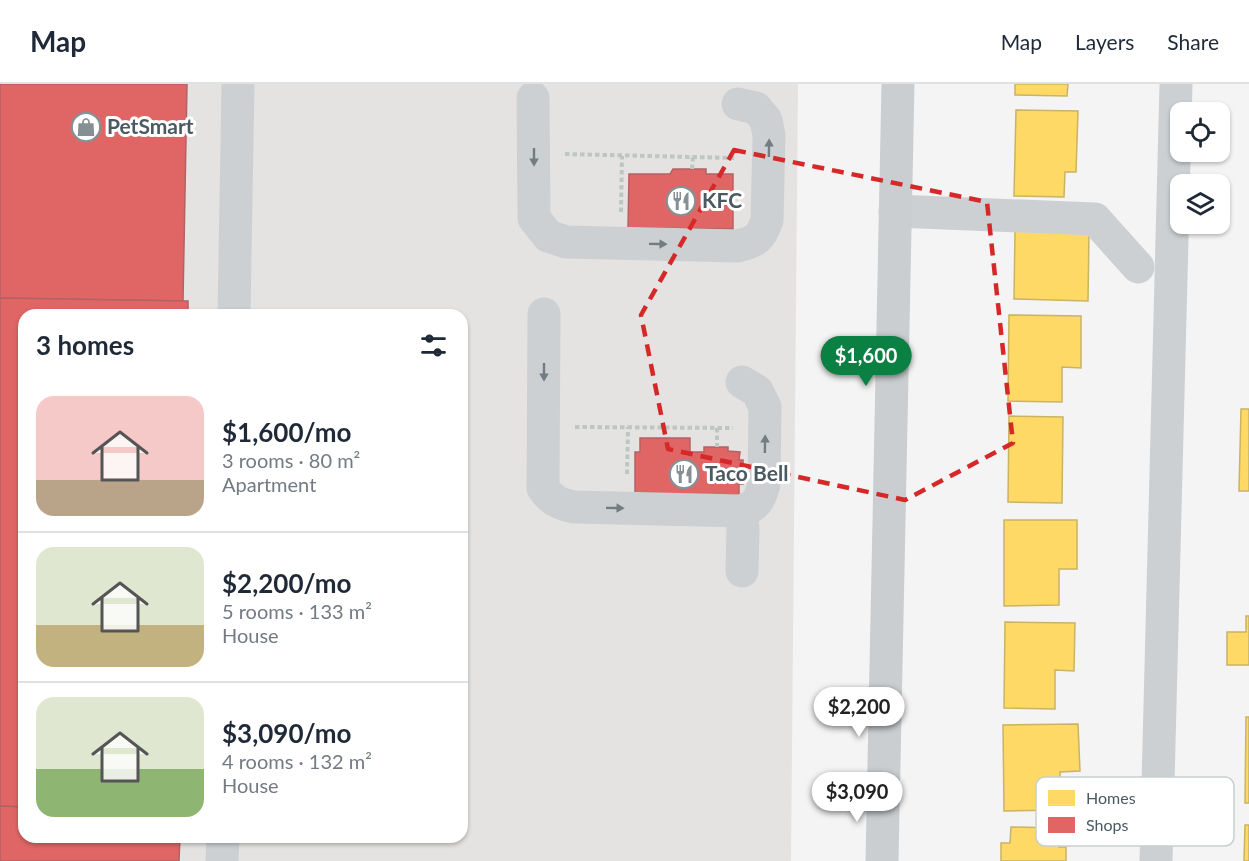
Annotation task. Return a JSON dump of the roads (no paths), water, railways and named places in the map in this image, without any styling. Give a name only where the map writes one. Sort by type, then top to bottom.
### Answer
[{"type":"main road","points":[[882,861],[898,84]]},
{"type":"lane","points":[[234,309],[238,84]]},
{"type":"lane","points":[[1158,777],[1176,84]]},
{"type":"lane","points":[[533,98],[534,218],[548,236],[566,242],[632,244],[737,246],[752,243],[763,233],[767,220],[769,135],[766,120],[756,108],[738,104]]},
{"type":"lane","points":[[895,212],[1095,219],[1138,267]]},
{"type":"lane","points":[[544,314],[543,488],[551,499],[563,505],[740,511],[752,508],[761,496],[764,484],[765,407],[757,391],[742,382]]},
{"type":"lane","points":[[740,511],[743,528],[742,571]]},
{"type":"lane","points":[[222,843],[222,861]]},
{"type":"lane","points":[[1156,846],[1156,861]]},
{"type":"place","name":"PetSmart","points":[[86,127]]},
{"type":"place","name":"KFC","points":[[681,201]]},
{"type":"place","name":"Taco Bell","points":[[684,474]]}]
